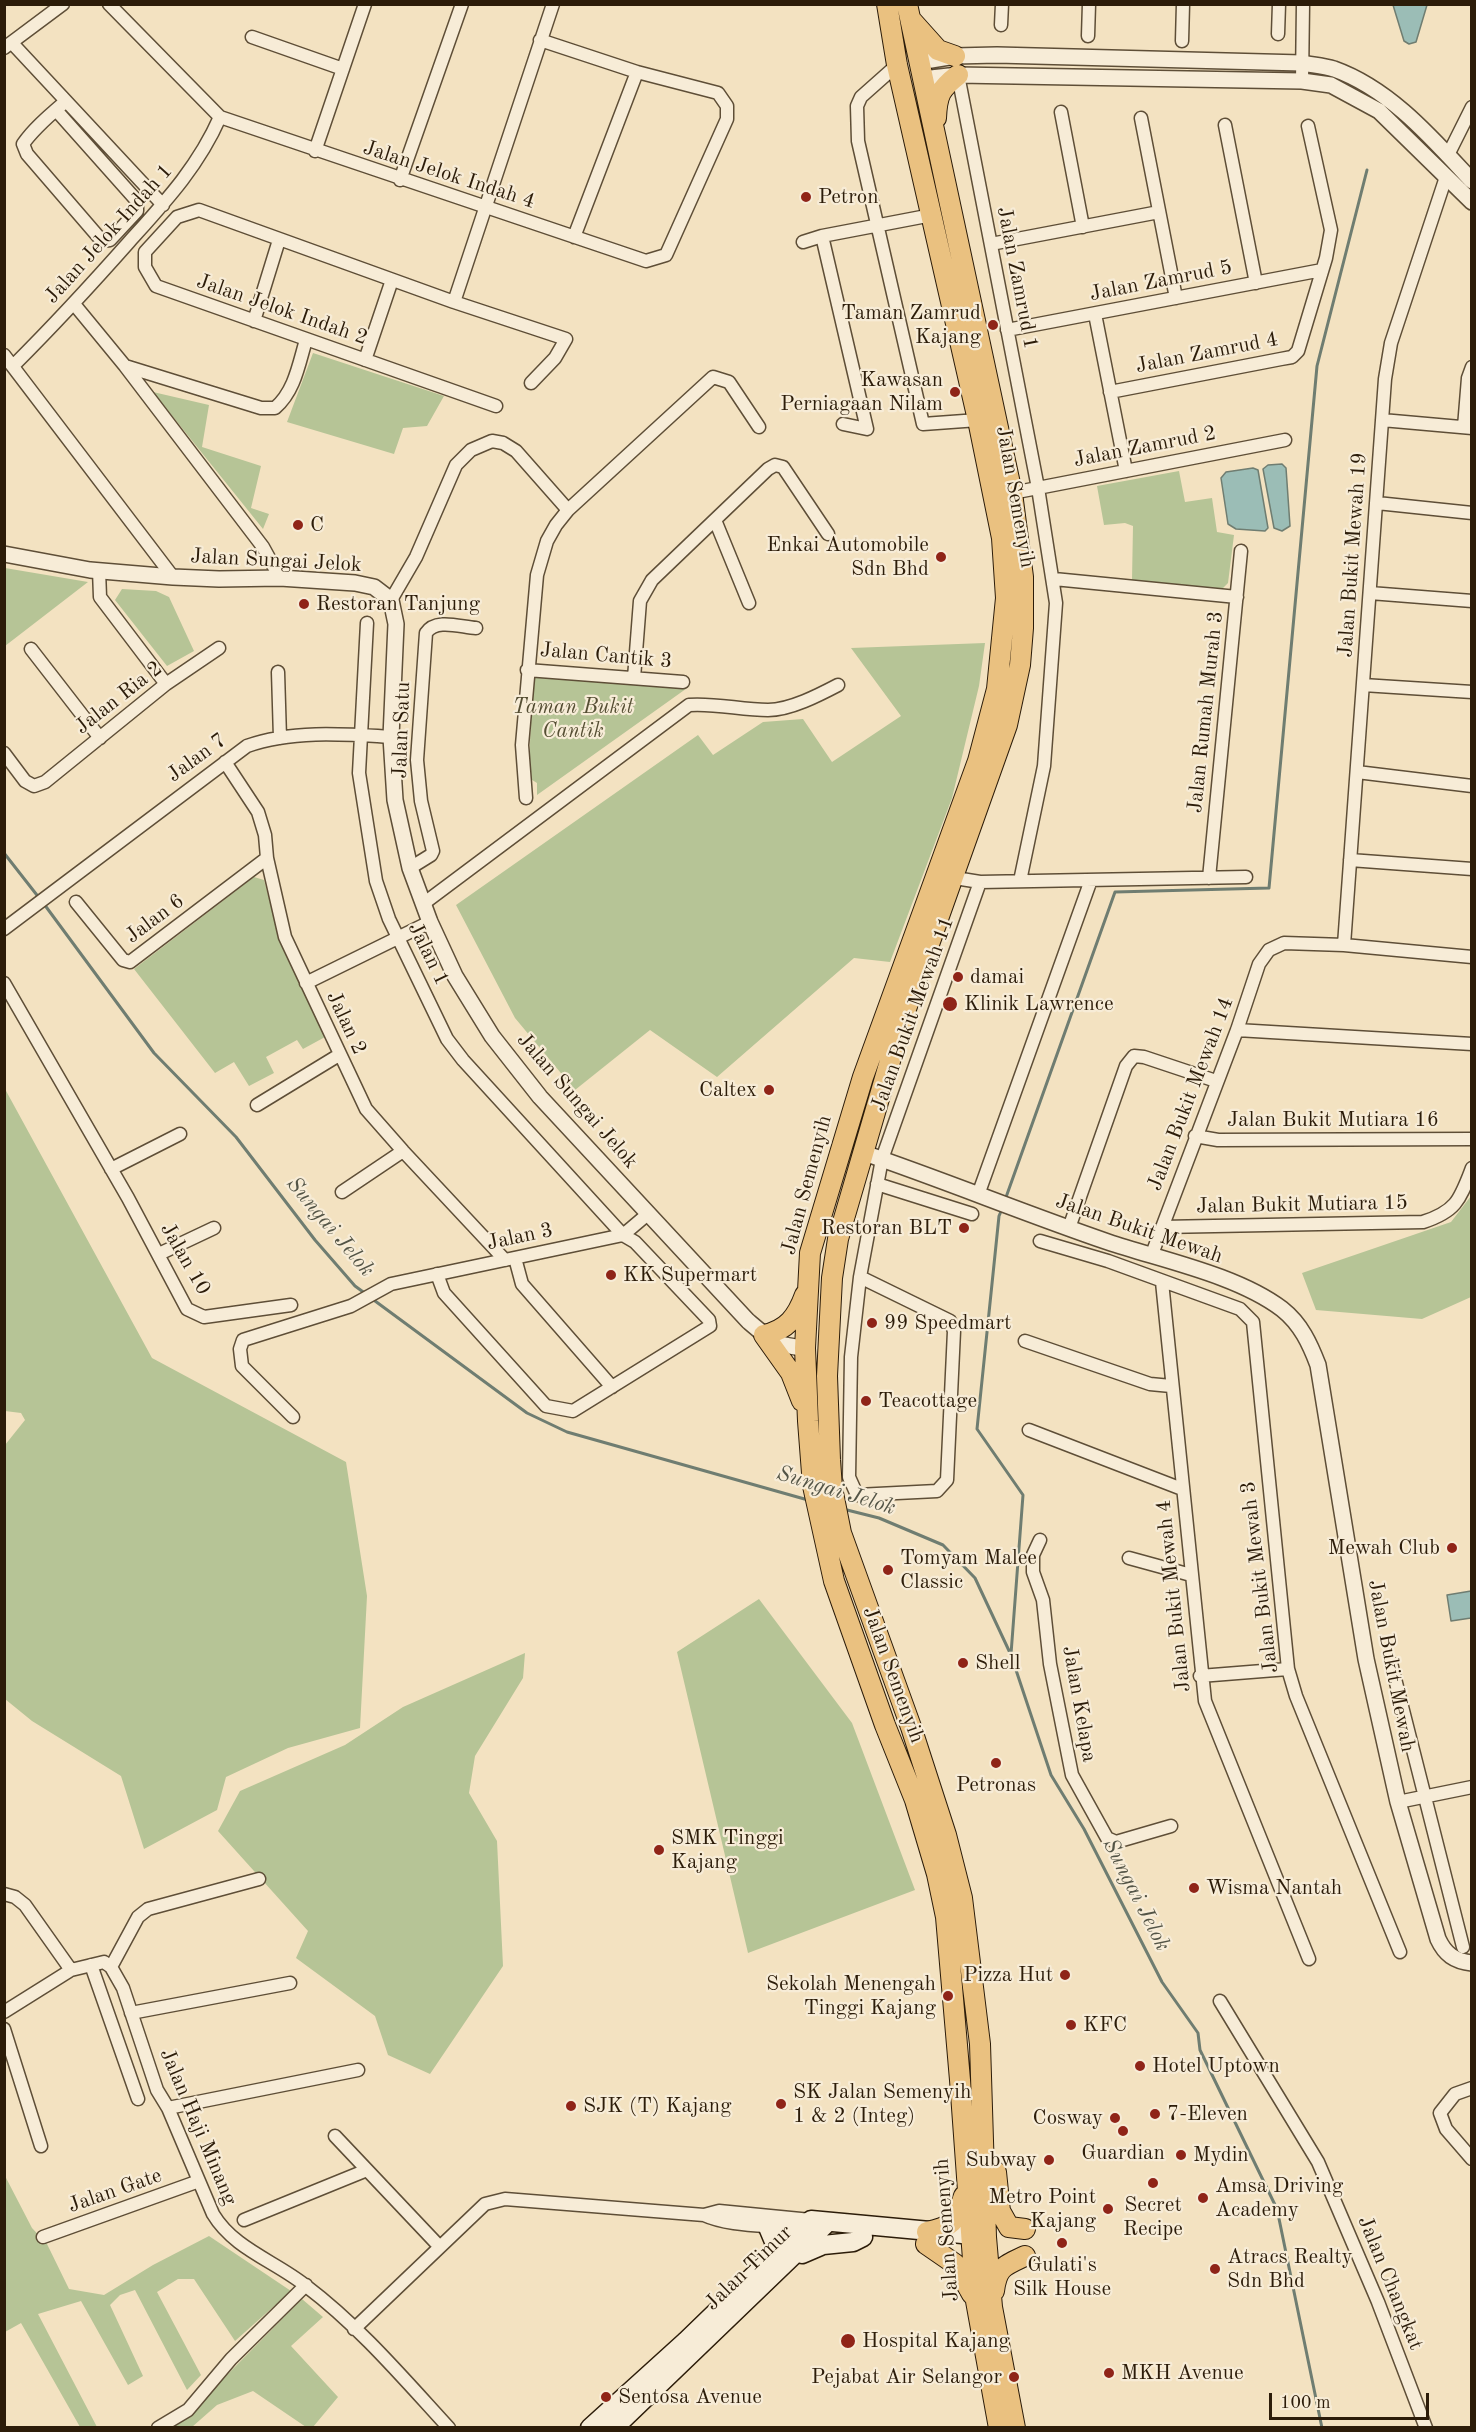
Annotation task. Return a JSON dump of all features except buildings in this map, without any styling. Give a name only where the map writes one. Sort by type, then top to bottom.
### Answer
[{"type":"main road","name":"Jalan Semenyih","points":[[822,1487],[830,1460],[827,1376],[832,1278],[838,1239],[873,1156],[902,1020],[955,878],[1007,725],[1020,665],[1023,628],[1023,577],[1012,493],[935,136],[913,69],[887,4]]},
{"type":"main road","points":[[891,4],[905,61],[913,69]]},
{"type":"main road","name":"Jalan Semenyih","points":[[908,12],[913,69],[912,100],[926,156],[925,185],[1002,538],[1006,598],[997,689],[978,761],[863,1077],[810,1253],[806,1348],[808,1420],[822,1487],[836,1537],[911,1727],[946,1835],[962,1898],[980,2044],[978,2241],[999,2427]]},
{"type":"main road","points":[[908,12],[938,50],[956,66],[938,99],[935,136]]},
{"type":"main road","points":[[863,1077],[864,1085],[855,1122],[854,1137],[856,1145],[873,1156]]},
{"type":"main road","points":[[831,1181],[848,1159],[873,1156]]},
{"type":"main road","points":[[830,1460],[823,1442],[816,1366],[806,1348],[818,1342],[824,1289],[832,1278]]},
{"type":"main road","points":[[807,1287],[798,1313],[787,1326],[777,1332],[764,1335],[791,1373],[808,1420]]},
{"type":"main road","name":"Jalan Semenyih","points":[[836,1537],[834,1581],[915,1800],[937,1874],[946,1917],[967,2187],[978,2241]]},
{"type":"main road","points":[[849,1626],[863,1627],[867,1633],[895,1704],[911,1727]]},
{"type":"main road","points":[[980,2044],[1000,2211],[1009,2227],[1025,2229]]},
{"type":"main road","points":[[967,2187],[953,2223],[927,2238],[955,2264],[984,2304]]},
{"type":"main road","points":[[767,2225],[775,2244],[770,2262]]},
{"type":"main road","name":"Jalan Timur","points":[[590,2427],[686,2342],[770,2262],[815,2227],[978,2241]]},
{"type":"main road","name":"Jalan Timur","points":[[815,2227],[863,2237],[927,2238]]},
{"type":"main road","name":"Jalan Timur","points":[[614,2427],[790,2259],[815,2227]]},
{"type":"main road","points":[[790,2259],[823,2245],[853,2242],[863,2237]]},
{"type":"main road","points":[[984,2304],[998,2272],[1004,2266],[1025,2256]]},
{"type":"main road","name":"Jalan Semenyih","points":[[984,2304],[1015,2427]]},
{"type":"street","points":[[63,4],[8,45],[66,101],[163,205]]},
{"type":"street","points":[[109,4],[220,117]]},
{"type":"street","points":[[315,151],[365,4]]},
{"type":"street","points":[[400,180],[462,4]]},
{"type":"street","points":[[454,302],[553,4]]},
{"type":"street","points":[[1001,25],[1002,4]]},
{"type":"street","points":[[1088,36],[1089,4]]},
{"type":"street","points":[[1182,41],[1183,4]]},
{"type":"street","points":[[1278,34],[1279,4]]},
{"type":"street","points":[[1302,81],[1304,4]]},
{"type":"street","points":[[252,37],[343,69]]},
{"type":"street","points":[[540,40],[637,72],[574,237]]},
{"type":"street","points":[[956,66],[997,55],[1302,63],[1333,69],[1387,98],[1448,155],[1472,181]]},
{"type":"street","points":[[978,420],[923,424],[858,141],[857,105],[861,97],[913,69],[956,66],[1302,81],[1331,85],[1379,111],[1472,202]]},
{"type":"street","name":"Jalan Zamrud 1","points":[[956,66],[1038,488],[1056,603],[1044,766],[1020,881]]},
{"type":"street","name":"Jalan Jelok Indah 4","points":[[220,117],[400,180],[646,261],[666,255],[727,119],[727,106],[718,93],[637,72]]},
{"type":"street","points":[[56,110],[137,201],[137,212],[110,240],[102,241],[89,228],[27,154],[23,144],[56,110],[66,101]]},
{"type":"street","points":[[1448,155],[1472,107]]},
{"type":"street","points":[[1060,112],[1083,227]]},
{"type":"street","name":"Jalan Jelok Indah 1","points":[[13,366],[74,304],[163,205],[192,170],[208,144],[220,117]]},
{"type":"street","points":[[1141,118],[1176,298]]},
{"type":"street","points":[[1225,125],[1256,283]]},
{"type":"street","points":[[1308,126],[1331,230],[1322,270]]},
{"type":"street","name":"Jalan Bukit Mewah 19","points":[[1344,945],[1385,379],[1391,343],[1446,177]]},
{"type":"street","name":"Jalan Jelok Indah 2","points":[[279,240],[199,210],[177,217],[145,252],[145,267],[156,286],[496,405]]},
{"type":"street","points":[[991,244],[1159,212]]},
{"type":"street","points":[[803,242],[822,236],[932,215]]},
{"type":"street","points":[[822,236],[867,429],[843,424]]},
{"type":"street","points":[[254,321],[279,240],[566,339],[555,358],[531,383]]},
{"type":"street","name":"Jalan Zamrud 5","points":[[1007,330],[1322,270]]},
{"type":"street","name":"Jalan Zamrud 4","points":[[1110,392],[1292,357],[1298,351],[1322,270]]},
{"type":"street","points":[[365,360],[392,280]]},
{"type":"street","points":[[74,304],[125,366],[263,547],[280,578]]},
{"type":"street","points":[[1095,314],[1126,471]]},
{"type":"street","points":[[125,366],[261,408],[275,408],[285,399],[291,389],[306,340]]},
{"type":"street","points":[[4,354],[173,577]]},
{"type":"street","points":[[1382,420],[1468,428],[1468,378],[1472,368]]},
{"type":"street","points":[[526,798],[522,745],[537,575],[547,541],[556,525],[568,510],[713,377],[729,382],[759,427]]},
{"type":"street","name":"Jalan Zamrud 2","points":[[1012,493],[1285,440]]},
{"type":"street","points":[[391,600],[416,557],[456,465],[471,450],[492,441],[503,443],[516,451],[568,510]]},
{"type":"street","points":[[634,678],[640,601],[652,580],[768,469],[775,465],[783,467],[828,534]]},
{"type":"street","points":[[1377,503],[1472,513]]},
{"type":"street","points":[[715,520],[749,603]]},
{"type":"street","name":"Jalan Rumah Murah 3","points":[[1209,878],[1241,551]]},
{"type":"street","name":"Jalan Sungai Jelok","points":[[4,554],[99,570],[173,577],[280,578],[355,583],[374,587],[391,600],[396,624],[391,737],[395,800],[410,868],[430,922],[455,976],[492,1036],[540,1097],[733,1305],[764,1335],[785,1347],[806,1348]]},
{"type":"street","points":[[99,570],[100,597],[166,684]]},
{"type":"street","points":[[1054,579],[1237,597]]},
{"type":"street","points":[[1370,593],[1472,601]]},
{"type":"street","name":"Jalan 1","points":[[367,623],[359,773],[374,871],[389,919],[447,1039],[463,1060],[623,1235],[635,1242],[709,1320],[710,1326],[612,1387]]},
{"type":"street","name":"Jalan Satu","points":[[410,868],[431,855],[433,851],[421,801],[417,760],[426,633],[430,627],[437,624],[476,628]]},
{"type":"street","name":"Jalan Ria 2","points":[[4,753],[25,781],[34,786],[45,783],[166,684],[219,648]]},
{"type":"street","points":[[32,649],[100,738]]},
{"type":"street","name":"Jalan Cantik 3","points":[[527,670],[683,682]]},
{"type":"street","points":[[278,672],[280,738]]},
{"type":"street","points":[[423,904],[689,705],[708,704],[770,710],[810,699],[838,685]]},
{"type":"street","points":[[1363,685],[1472,692]]},
{"type":"street","name":"Jalan 7","points":[[9,926],[247,747],[268,738],[360,735],[391,737]]},
{"type":"street","name":"Jalan 2","points":[[225,762],[258,812],[265,835],[267,858],[285,937],[366,1109],[403,1151],[510,1259]]},
{"type":"street","points":[[1357,772],[1472,786]]},
{"type":"street","name":"Jalan 6","points":[[76,902],[123,960],[130,962],[267,858]]},
{"type":"street","points":[[1350,860],[1472,869]]},
{"type":"street","points":[[955,878],[980,882],[1246,877]]},
{"type":"street","points":[[985,1197],[1091,880]]},
{"type":"street","name":"Jalan Bukit Mewah 11","points":[[860,1277],[950,1321],[954,1331],[947,1480],[937,1491],[857,1495],[849,1477],[851,1357],[860,1277],[877,1184],[873,1156],[980,882]]},
{"type":"street","points":[[306,983],[430,922]]},
{"type":"street","name":"Jalan Bukit Mewah 14","points":[[1152,1254],[1237,1030],[1259,964],[1269,950],[1284,943],[1344,945]]},
{"type":"street","points":[[1344,945],[1472,957]]},
{"type":"street","name":"Jalan 10","points":[[4,983],[159,1254],[187,1309],[204,1317],[291,1305]]},
{"type":"street","points":[[1237,1030],[1472,1044]]},
{"type":"street","points":[[257,1105],[339,1055]]},
{"type":"street","points":[[1069,1228],[1126,1066],[1134,1056],[1144,1057],[1216,1081]]},
{"type":"street","points":[[111,1169],[180,1134]]},
{"type":"street","name":"Jalan Bukit Mutiara 16","points":[[1196,1136],[1218,1140],[1472,1139]]},
{"type":"street","points":[[342,1192],[403,1151]]},
{"type":"street","name":"Jalan Bukit Mewah","points":[[873,1156],[1113,1244],[1152,1254],[1253,1290],[1283,1310],[1307,1336],[1318,1365],[1366,1659],[1398,1802],[1443,1949],[1453,1959],[1472,1963]]},
{"type":"street","name":"Jalan Bukit Mutiara 15","points":[[1162,1227],[1423,1222],[1441,1216],[1460,1199],[1472,1168]]},
{"type":"street","points":[[877,1184],[972,1214]]},
{"type":"street","name":"Jalan 3","points":[[293,1417],[242,1366],[240,1349],[243,1340],[351,1306],[392,1284],[623,1235],[649,1213]]},
{"type":"street","points":[[159,1254],[214,1228]]},
{"type":"street","points":[[1040,1241],[1108,1261],[1162,1282]]},
{"type":"street","points":[[1108,1261],[1113,1244]]},
{"type":"street","points":[[437,1274],[444,1293],[546,1406],[573,1411],[612,1387],[522,1284],[510,1259]]},
{"type":"street","name":"Jalan Bukit Mewah 3","points":[[1162,1282],[1240,1309],[1253,1322],[1288,1669],[1296,1696],[1400,1952]]},
{"type":"street","name":"Jalan Bukit Mewah 4","points":[[1162,1282],[1200,1676],[1209,1714],[1309,1959]]},
{"type":"street","points":[[1025,1341],[1150,1384],[1172,1386]]},
{"type":"street","points":[[1029,1430],[1182,1489]]},
{"type":"street","name":"Jalan Kelapa","points":[[1040,1540],[1033,1555],[1033,1572],[1043,1600],[1050,1664],[1072,1775],[1107,1838],[1116,1842],[1172,1826]]},
{"type":"street","points":[[1129,1558],[1191,1575]]},
{"type":"street","points":[[1391,1663],[1463,1947]]},
{"type":"street","points":[[1200,1676],[1288,1669]]},
{"type":"street","points":[[1398,1802],[1472,1787]]},
{"type":"street","points":[[4,2012],[71,1970],[108,1964],[138,1917],[148,1909],[259,1879]]},
{"type":"street","points":[[4,1894],[15,1897],[25,1905],[71,1970]]},
{"type":"street","name":"Jalan Haji Minang","points":[[108,1964],[123,1988],[157,2090],[168,2108],[213,2214],[222,2229],[236,2241],[306,2285],[354,2329],[449,2427]]},
{"type":"street","points":[[91,1965],[138,2099]]},
{"type":"street","points":[[131,2013],[290,1983]]},
{"type":"street","name":"Jalan Changkat","points":[[1220,2001],[1318,2162],[1378,2302],[1426,2427]]},
{"type":"street","points":[[4,2029],[41,2146]]},
{"type":"street","points":[[168,2108],[358,2070]]},
{"type":"street","points":[[1472,2088],[1455,2094],[1440,2113],[1446,2129],[1472,2159]]},
{"type":"street","points":[[335,2136],[439,2246]]},
{"type":"street","points":[[244,2220],[367,2170]]},
{"type":"street","name":"Jalan Gate","points":[[43,2237],[199,2181]]},
{"type":"street","points":[[354,2329],[485,2204],[505,2199],[704,2216],[718,2222],[815,2227]]},
{"type":"street","points":[[704,2216],[719,2211],[815,2227]]},
{"type":"street","points":[[158,2427],[188,2410],[231,2360],[306,2285]]},
{"type":"green space","points":[[313,353],[444,396],[427,426],[403,428],[394,454],[287,422]]},
{"type":"green space","points":[[153,392],[209,405],[202,447],[261,466],[251,508],[269,514],[263,529]]},
{"type":"green space","points":[[1179,471],[1185,502],[1212,498],[1217,532],[1234,535],[1228,583],[1222,589],[1132,580],[1133,526],[1125,523],[1104,525],[1097,486]]},
{"type":"green space","points":[[5,568],[88,582],[5,646]]},
{"type":"green space","points":[[122,589],[156,591],[169,597],[194,651],[167,666],[115,600]]},
{"type":"green space","points":[[985,643],[979,686],[952,798],[890,962],[854,958],[717,1077],[650,1030],[575,1090],[515,1018],[456,905],[698,735],[713,755],[763,722],[803,719],[832,762],[901,716],[851,648]]},
{"type":"green space","name":"Taman Bukit Cantik","points":[[532,675],[690,686],[537,795],[537,783],[529,778]]},
{"type":"green space","points":[[254,877],[264,880],[280,940],[325,1037],[303,1049],[297,1040],[266,1057],[274,1073],[249,1086],[234,1062],[215,1073],[134,969]]},
{"type":"green space","points":[[5,1089],[152,1358],[346,1462],[367,1596],[360,1728],[288,1748],[226,1777],[217,1810],[144,1849],[121,1776],[32,1721],[5,1699],[5,1445],[25,1420],[21,1413],[5,1411]]},
{"type":"green space","points":[[1471,1196],[1471,1297],[1422,1319],[1316,1310],[1302,1273],[1451,1222]]},
{"type":"green space","points":[[759,1599],[852,1723],[915,1890],[748,1953],[677,1652]]},
{"type":"green space","points":[[525,1653],[523,1678],[475,1756],[469,1793],[497,1841],[503,1966],[430,2074],[388,2055],[375,2016],[296,1958],[308,1931],[218,1831],[240,1791],[345,1745],[403,1707]]},
{"type":"green space","points":[[4,2174],[32,2228],[47,2244],[69,2289],[104,2295],[153,2265],[209,2236],[291,2291],[235,2341],[194,2279],[178,2279],[157,2292],[201,2375],[187,2390],[135,2290],[120,2295],[110,2305],[143,2376],[128,2385],[81,2301],[38,2314],[97,2427],[80,2427],[21,2323],[5,2332]]},
{"type":"green space","points":[[302,2299],[323,2317],[291,2346],[338,2397],[313,2427],[306,2427],[253,2391],[217,2405],[192,2427],[172,2428],[190,2416],[221,2381]]},
{"type":"water","points":[[1393,5],[1427,5],[1416,42],[1409,44],[1404,41]]},
{"type":"water","points":[[1282,464],[1286,468],[1290,526],[1282,531],[1274,528],[1263,469],[1268,465]]},
{"type":"water","points":[[1253,468],[1258,470],[1268,528],[1265,531],[1236,529],[1228,524],[1221,478],[1226,472]]},
{"type":"water","points":[[1471,1591],[1471,1618],[1451,1621],[1447,1595]]},
{"type":"waterway","points":[[1005,1200],[1115,892],[1269,888],[1317,366],[1367,170]]},
{"type":"waterway","name":"Sungai Jelok","points":[[4,853],[40,899]]},
{"type":"waterway","name":"Sungai Jelok","points":[[44,904],[154,1053],[236,1137],[315,1240],[355,1286],[366,1294]]},
{"type":"waterway","points":[[1002,1209],[999,1216],[977,1429],[1023,1495],[1011,1654]]},
{"type":"waterway","name":"Sungai Jelok","points":[[371,1298],[527,1413],[567,1432],[808,1500]]},
{"type":"waterway","name":"Sungai Jelok","points":[[843,1509],[879,1518],[943,1545],[975,1578],[1011,1655],[1051,1775],[1084,1829],[1162,1982],[1198,2033],[1200,2050],[1277,2209],[1322,2428]]},
{"type":"place","name":"Petron","points":[[806,197]]},
{"type":"place","name":"Taman Zamrud Kajang","points":[[993,325]]},
{"type":"place","name":"Kawasan Perniagaan Nilam","points":[[955,392]]},
{"type":"place","name":"C","points":[[298,525]]},
{"type":"place","name":"Enkai Automobile Sdn Bhd","points":[[941,557]]},
{"type":"place","name":"Restoran Tanjung","points":[[304,604]]},
{"type":"place","name":"damai","points":[[958,977]]},
{"type":"place","name":"Klinik Lawrence","points":[[950,1004]]},
{"type":"place","name":"Caltex","points":[[769,1090]]},
{"type":"place","name":"Restoran BLT","points":[[964,1228]]},
{"type":"place","name":"KK Supermart","points":[[611,1275]]},
{"type":"place","name":"99 Speedmart","points":[[872,1323]]},
{"type":"place","name":"Teacottage","points":[[866,1401]]},
{"type":"place","name":"Mewah Club","points":[[1452,1548]]},
{"type":"place","name":"Tomyam Malee Classic","points":[[888,1570]]},
{"type":"place","name":"Shell","points":[[963,1663]]},
{"type":"place","name":"Petronas","points":[[996,1763]]},
{"type":"place","name":"SMK Tinggi Kajang","points":[[659,1850]]},
{"type":"place","name":"Wisma Nantah","points":[[1194,1888]]},
{"type":"place","name":"Pizza Hut","points":[[1065,1975]]},
{"type":"place","name":"Sekolah Menengah Tinggi Kajang","points":[[948,1996]]},
{"type":"place","name":"KFC","points":[[1071,2025]]},
{"type":"place","name":"Hotel Uptown","points":[[1140,2066]]},
{"type":"place","name":"SK Jalan Semenyih 1 & 2 (Integ)","points":[[781,2104]]},
{"type":"place","name":"SJK (T) Kajang","points":[[571,2106]]},
{"type":"place","name":"7-Eleven","points":[[1155,2114]]},
{"type":"place","name":"Cosway","points":[[1115,2118]]},
{"type":"place","name":"Guardian","points":[[1123,2131]]},
{"type":"place","name":"Mydin","points":[[1181,2155]]},
{"type":"place","name":"Subway","points":[[1049,2160]]},
{"type":"place","name":"Secret Recipe","points":[[1153,2183]]},
{"type":"place","name":"Amsa Driving Academy","points":[[1203,2198]]},
{"type":"place","name":"Metro Point Kajang","points":[[1108,2209]]},
{"type":"place","name":"Gulati's Silk House","points":[[1062,2243]]},
{"type":"place","name":"Atracs Realty Sdn Bhd","points":[[1215,2269]]},
{"type":"place","name":"Hospital Kajang","points":[[848,2341]]},
{"type":"place","name":"MKH Avenue","points":[[1109,2373]]},
{"type":"place","name":"Pejabat Air Selangor","points":[[1014,2377]]},
{"type":"place","name":"Sentosa Avenue","points":[[606,2397]]}]
